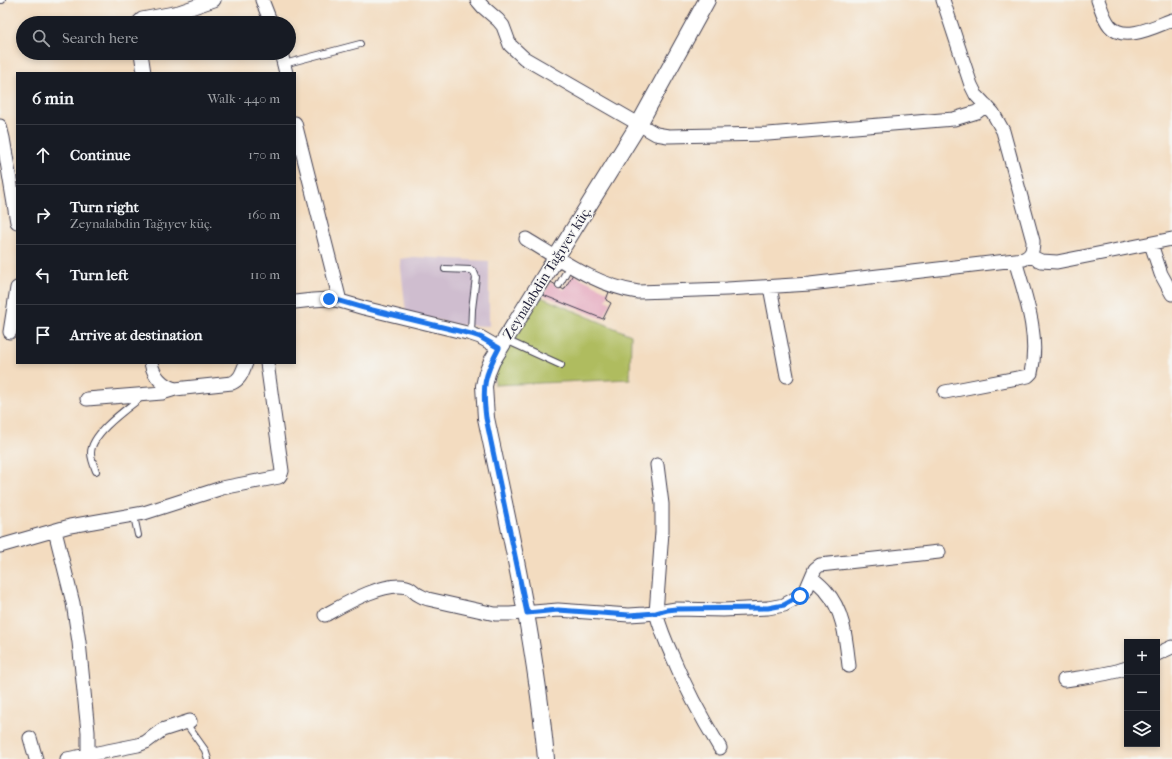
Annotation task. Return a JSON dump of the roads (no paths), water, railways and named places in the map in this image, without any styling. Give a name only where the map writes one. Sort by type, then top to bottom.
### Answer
[{"type":"street","points":[[158,16],[179,12],[214,0]]},
{"type":"street","points":[[262,0],[268,16]]},
{"type":"street","points":[[477,0],[503,26],[510,45],[520,55],[656,134],[668,136],[768,134],[954,119],[977,112],[986,105]]},
{"type":"street","name":"Zeynalabdin Tağıyev küç.","points":[[546,759],[538,687],[527,613],[486,418],[484,386],[486,373],[502,344],[564,262],[708,0]]},
{"type":"street","points":[[943,0],[971,85],[976,95],[993,113],[1003,131],[1033,241],[1033,248],[1030,256]]},
{"type":"street","points":[[1098,0],[1109,25],[1115,30],[1122,32],[1131,33],[1143,31],[1172,20]]},
{"type":"street","points":[[142,60],[144,72]]},
{"type":"street","points":[[0,126],[3,138],[6,199],[16,220]]},
{"type":"street","points":[[296,127],[340,301]]},
{"type":"street","points":[[526,239],[564,262],[607,284],[624,290],[638,292],[810,284],[1015,260],[1030,256],[1041,261],[1057,262],[1172,239]]},
{"type":"street","points":[[1150,244],[1161,274],[1171,289]]},
{"type":"street","points":[[945,392],[1028,376],[1031,373],[1034,344],[1015,260]]},
{"type":"street","points":[[770,287],[787,376]]},
{"type":"street","points":[[10,332],[16,294]]},
{"type":"street","points":[[296,302],[318,300],[340,301],[471,334],[502,344]]},
{"type":"street","points":[[151,364],[159,380],[175,389]]},
{"type":"street","points":[[87,399],[162,393],[175,389],[232,383],[240,378],[246,364]]},
{"type":"street","points":[[0,546],[83,523],[134,516],[222,488],[279,477],[282,471],[267,364]]},
{"type":"street","points":[[657,465],[662,504],[662,532],[656,613],[659,625],[695,707],[720,748]]},
{"type":"street","points":[[55,531],[73,603],[79,642],[88,732],[88,754]]},
{"type":"street","points":[[325,615],[350,601],[387,587],[396,586],[411,588],[418,595],[428,599],[495,614],[558,610],[629,615],[656,613],[676,609],[768,608],[784,605],[800,596],[806,590],[815,569],[820,565],[827,563],[939,552]]},
{"type":"street","points":[[812,578],[826,591],[835,604],[841,618],[845,634],[849,666]]},
{"type":"street","points":[[1160,653],[1172,647]]},
{"type":"street","points":[[1064,680],[1124,669]]},
{"type":"street","points":[[70,759],[88,754],[138,745],[146,742],[162,730],[187,722]]},
{"type":"street","points":[[30,738],[36,759]]},
{"type":"lane","points":[[284,63],[360,44]]},
{"type":"lane","points":[[558,285],[564,262]]},
{"type":"lane","points":[[445,269],[471,270],[474,272],[476,277],[471,334]]},
{"type":"lane","points":[[502,344],[561,365]]},
{"type":"lane","points":[[96,471],[91,453],[94,443],[101,430],[145,394]]},
{"type":"lane","points":[[134,516],[138,535]]},
{"type":"lane","points":[[187,722],[205,750],[208,759]]}]
